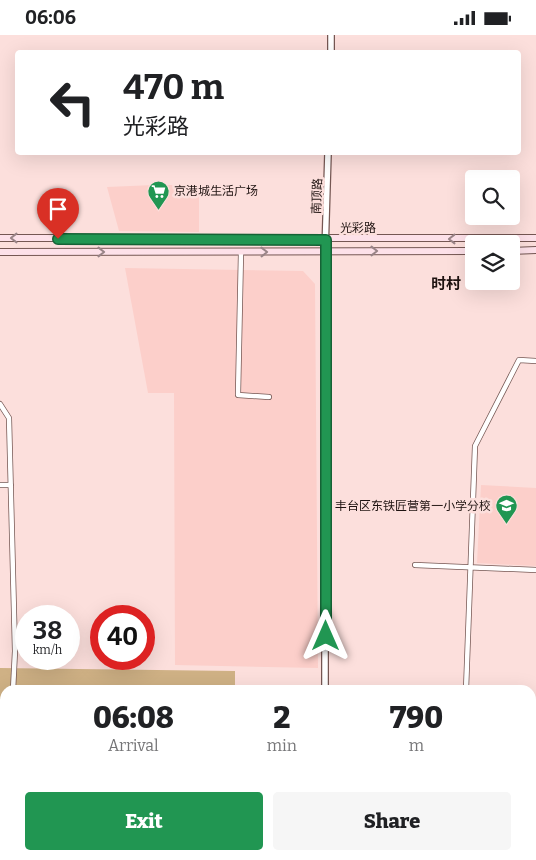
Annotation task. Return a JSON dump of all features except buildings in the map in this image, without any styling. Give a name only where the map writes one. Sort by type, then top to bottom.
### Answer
[{"type":"main road","name":"光彩路","points":[[0,238],[326,240],[536,238]]},
{"type":"main road","points":[[520,251],[536,250]]},
{"type":"main road","name":"光彩路","points":[[0,252],[465,251]]},
{"type":"street","points":[[331,35],[331,50]]},
{"type":"street","name":"南顶路","points":[[325,685],[325,252],[328,155]]},
{"type":"street","points":[[241,253],[238,395],[269,397]]},
{"type":"street","points":[[466,685],[475,446],[519,360],[536,361]]},
{"type":"street","points":[[0,404],[9,418],[14,685]]},
{"type":"street","points":[[0,485],[11,485]]},
{"type":"street","points":[[415,565],[536,570]]},
{"type":"shaded area","name":"京港城生活广场","points":[[184,185],[199,192],[199,232],[119,231],[107,187]]},
{"type":"shaded area","points":[[125,268],[303,271],[315,284],[318,668],[175,665],[174,393],[148,393]]},
{"type":"shaded area","name":"丰台区东铁匠营第一小学分校","points":[[481,485],[536,488],[536,566],[477,563]]},
{"type":"shaded area","points":[[0,668],[15,668],[15,670],[235,671],[235,685],[0,685]]},
{"type":"place","name":"京港城生活广场","points":[[158,210]]},
{"type":"place","name":"丰台区东铁匠营第一小学分校","points":[[507,525]]},
{"type":"district","name":"时村","points":[[446,284]]},
{"type":"route","points":[[58,239],[326,240],[326,636]]}]
